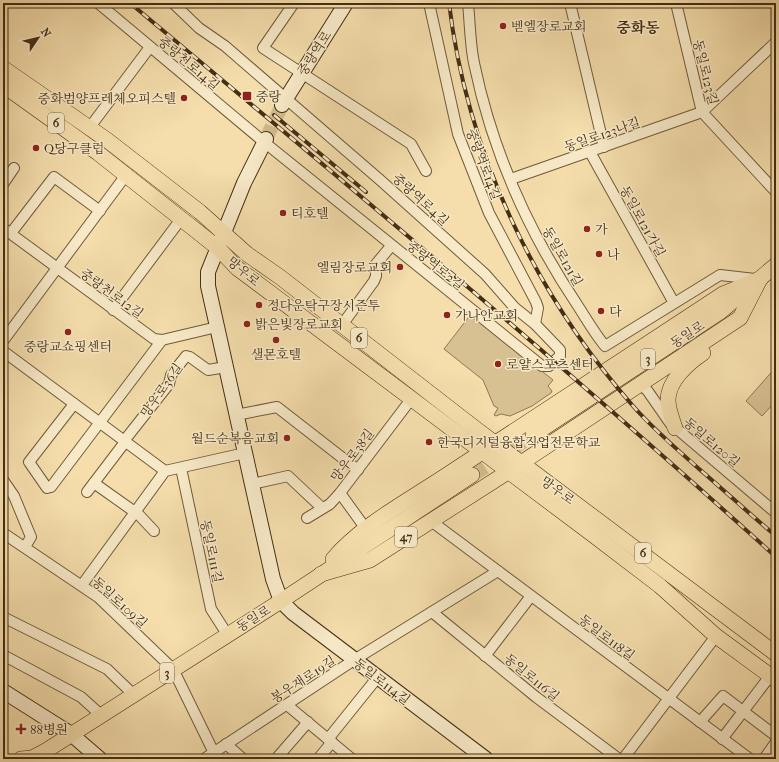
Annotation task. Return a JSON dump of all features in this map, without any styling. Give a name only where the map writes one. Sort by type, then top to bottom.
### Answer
[{"type":"main road","name":"망우로","points":[[3,68],[21,82],[90,127],[200,212],[247,254],[280,277],[521,462],[776,654]]},
{"type":"main road","name":"망우로","points":[[3,85],[98,153],[218,248],[237,268],[412,398],[660,586],[716,636],[773,678]]},
{"type":"main road","points":[[321,574],[342,549],[366,529],[469,469],[482,451],[495,442],[530,429],[723,294],[760,279],[776,265]]},
{"type":"main road","points":[[675,428],[668,401],[671,387],[678,376],[694,359],[728,334],[740,318],[760,279]]},
{"type":"main road","points":[[521,462],[740,318]]},
{"type":"main road","points":[[530,429],[523,430],[525,437],[534,447],[544,447]]},
{"type":"main road","name":"47","points":[[321,574],[370,560],[521,462]]},
{"type":"main road","points":[[469,469],[470,463],[478,468],[484,477],[484,486]]},
{"type":"main road","name":"동일로","points":[[28,759],[101,715],[321,574],[469,469]]},
{"type":"street","name":"중랑천로14길","points":[[98,3],[265,140]]},
{"type":"street","points":[[294,3],[263,48],[300,74],[365,116],[374,118],[411,144],[426,171]]},
{"type":"street","name":"중랑역로","points":[[284,102],[300,74],[346,3]]},
{"type":"street","name":"중랑역로14길","points":[[429,3],[458,134],[489,213],[536,302],[538,308],[535,324]]},
{"type":"street","name":"동일로121길","points":[[468,3],[474,62],[494,135],[510,179],[527,221],[561,280],[605,346],[720,275],[760,279]]},
{"type":"street","points":[[570,3],[604,147]]},
{"type":"street","name":"동일로123길","points":[[676,3],[702,112],[776,192]]},
{"type":"street","name":"중랑역로4길","points":[[179,4],[198,28],[225,46],[284,102],[480,269],[515,308],[535,324]]},
{"type":"street","points":[[702,112],[776,42]]},
{"type":"street","points":[[90,127],[150,47]]},
{"type":"street","name":"동일로123나길","points":[[510,179],[702,112]]},
{"type":"street","points":[[265,140],[244,183],[208,272],[208,286],[273,579],[281,600]]},
{"type":"street","name":"중랑역로2길","points":[[265,140],[391,246],[542,366],[550,366],[560,356],[560,350],[535,324]]},
{"type":"street","name":"동일로121가길","points":[[590,152],[674,303]]},
{"type":"street","points":[[3,184],[14,168]]},
{"type":"street","points":[[3,341],[126,175]]},
{"type":"street","points":[[7,230],[54,177],[100,211]]},
{"type":"street","points":[[113,310],[181,219]]},
{"type":"street","name":"중랑천로12길","points":[[7,230],[113,310],[153,338],[162,340]]},
{"type":"street","points":[[342,325],[374,282],[376,276],[376,264],[391,246]]},
{"type":"street","points":[[74,404],[29,462],[47,488],[51,487],[162,340],[217,327]]},
{"type":"street","points":[[3,351],[165,471]]},
{"type":"street","name":"망우로36길","points":[[125,442],[169,384],[171,375],[186,356],[190,357],[208,370],[226,367]]},
{"type":"street","name":"동일로120길","points":[[640,385],[647,390],[665,418],[675,428],[776,513]]},
{"type":"street","name":"망우로38길","points":[[366,529],[340,493],[412,398]]},
{"type":"street","points":[[236,415],[277,407],[358,470]]},
{"type":"street","points":[[87,492],[125,442]]},
{"type":"street","points":[[82,585],[165,471],[245,453]]},
{"type":"street","name":"동일로111길","points":[[181,468],[211,609],[227,634]]},
{"type":"street","points":[[252,484],[288,476],[322,508]]},
{"type":"street","points":[[3,480],[15,498],[31,538],[25,547]]},
{"type":"street","points":[[94,483],[135,512],[154,531]]},
{"type":"street","points":[[307,518],[332,502],[340,493]]},
{"type":"street","name":"동일로118길","points":[[431,521],[750,759]]},
{"type":"street","name":"동일로109길","points":[[3,533],[98,597],[173,669]]},
{"type":"street","name":"봉우재로19길","points":[[204,759],[215,756],[226,744],[354,660],[498,571]]},
{"type":"street","points":[[485,656],[531,596]]},
{"type":"street","name":"동일로114길","points":[[281,600],[293,613],[486,759]]},
{"type":"street","name":"동일로116길","points":[[432,612],[536,698],[619,759]]},
{"type":"street","points":[[3,617],[106,669],[133,694]]},
{"type":"street","points":[[623,759],[716,636]]},
{"type":"street","points":[[3,655],[81,696],[101,715]]},
{"type":"street","points":[[173,669],[215,756]]},
{"type":"street","points":[[318,759],[330,740],[377,678]]},
{"type":"street","points":[[722,739],[773,678]]},
{"type":"street","points":[[3,691],[70,734],[100,759]]},
{"type":"street","points":[[700,722],[721,696],[744,711],[776,736]]},
{"type":"street","points":[[287,705],[352,759]]},
{"type":"street","points":[[276,759],[308,722]]},
{"type":"street","points":[[764,759],[776,742]]},
{"type":"street","points":[[226,744],[243,759]]},
{"type":"shaded area","name":"로얄스포츠센터","points":[[471,314],[553,380],[548,386],[552,391],[551,393],[532,406],[510,416],[501,414],[496,416],[494,415],[498,408],[494,406],[483,380],[444,349]]},
{"type":"shaded area","points":[[776,367],[776,401],[762,416],[746,401]]},
{"type":"tunnel","points":[[266,139],[282,105]]},
{"type":"tunnel","points":[[472,475],[533,435]]},
{"type":"railway","points":[[130,3],[537,346],[776,557]]},
{"type":"railway","points":[[449,3],[458,58],[471,113],[489,166],[511,218],[536,268],[565,316],[597,362],[641,415],[659,433],[776,536]]},
{"type":"railway","points":[[274,115],[366,192]]},
{"type":"place","name":"벧엘장로교회","points":[[503,26]]},
{"type":"place","name":"중랑","points":[[247,96]]},
{"type":"place","name":"중화범양프레체오피스텔","points":[[184,98]]},
{"type":"place","name":"Q당구클럽","points":[[36,148]]},
{"type":"place","name":"티호텔","points":[[283,213]]},
{"type":"place","name":"가","points":[[587,229]]},
{"type":"place","name":"나","points":[[599,254]]},
{"type":"place","name":"엘림장로교회","points":[[400,267]]},
{"type":"place","name":"정다운탁구장시즌투","points":[[259,305]]},
{"type":"place","name":"다","points":[[601,311]]},
{"type":"place","name":"가나안교회","points":[[447,315]]},
{"type":"place","name":"밝은빛장로교회","points":[[247,324]]},
{"type":"place","name":"중랑교쇼핑센터","points":[[68,332]]},
{"type":"place","name":"샐몬호텔","points":[[276,340]]},
{"type":"place","name":"로얄스포츠센터","points":[[498,364]]},
{"type":"place","name":"월드순복음교회","points":[[287,438]]},
{"type":"place","name":"한국디지털융합직업전문학교","points":[[429,442]]},
{"type":"place","name":"88병원","points":[[21,729]]},
{"type":"district","name":"중화동","points":[[638,28]]}]
